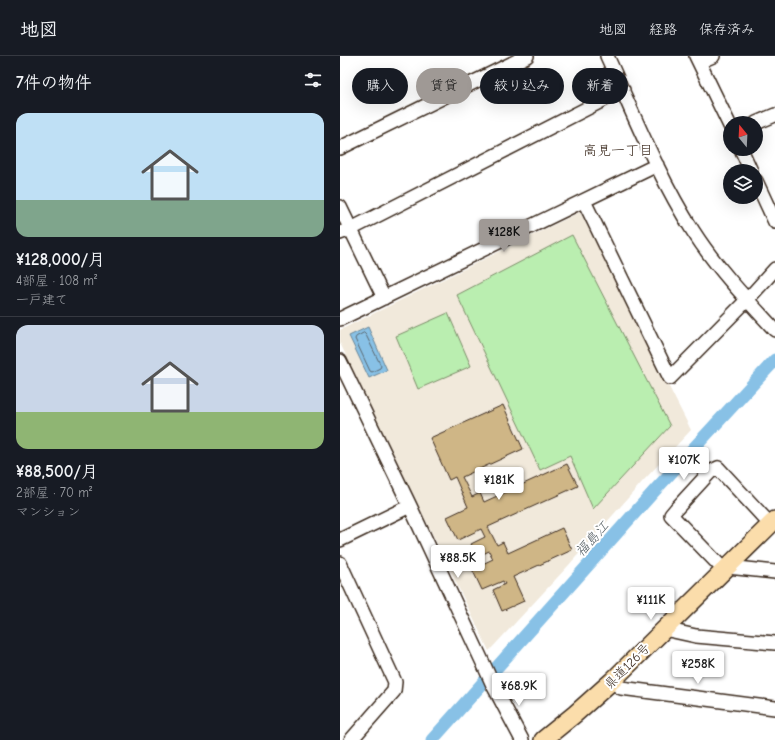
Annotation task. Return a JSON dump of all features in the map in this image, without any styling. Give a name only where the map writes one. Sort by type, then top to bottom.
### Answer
[{"type":"main road","name":"県道126号","points":[[543,740],[612,681],[773,522]]},
{"type":"street","points":[[340,148],[527,56]]},
{"type":"street","points":[[607,56],[613,68]]},
{"type":"street","points":[[713,56],[697,59],[725,116]]},
{"type":"street","points":[[628,101],[671,193],[694,232],[721,269],[775,330]]},
{"type":"street","points":[[346,231],[595,104]]},
{"type":"street","points":[[763,120],[775,115]]},
{"type":"street","points":[[340,319],[657,165]]},
{"type":"street","points":[[763,197],[775,222]]},
{"type":"street","points":[[584,200],[670,378],[747,300],[775,269]]},
{"type":"street","points":[[340,207],[346,231],[384,298]]},
{"type":"street","points":[[340,361],[410,506],[493,686],[522,740]]},
{"type":"street","points":[[773,522],[718,468],[710,472],[671,515],[726,568],[775,572]]},
{"type":"street","points":[[340,540],[410,506]]},
{"type":"street","points":[[340,564],[395,682],[394,691],[351,740]]},
{"type":"street","points":[[664,629],[696,636],[775,644]]},
{"type":"street","points":[[612,681],[621,688],[775,708]]},
{"type":"shaded area","points":[[580,212],[691,430],[489,651],[340,343],[340,330]]},
{"type":"green space","points":[[572,235],[670,426],[593,509],[570,456],[540,470],[457,295]]},
{"type":"green space","points":[[448,313],[471,366],[418,389],[396,336]]},
{"type":"water","points":[[368,327],[387,370],[369,378],[349,336]]},
{"type":"building","points":[[503,405],[523,449],[462,477],[472,497],[480,493],[484,502],[567,464],[578,486],[488,527],[497,545],[503,542],[508,553],[562,528],[572,550],[513,577],[524,601],[502,611],[493,590],[505,584],[503,581],[482,590],[472,569],[493,559],[489,551],[477,557],[471,544],[485,537],[481,529],[458,540],[447,517],[468,507],[455,477],[449,480],[430,438]]},
{"type":"waterway","name":"福島江","points":[[432,740],[657,488],[775,360]]},
{"type":"district","name":"高見一丁目","points":[[618,150]]}]
